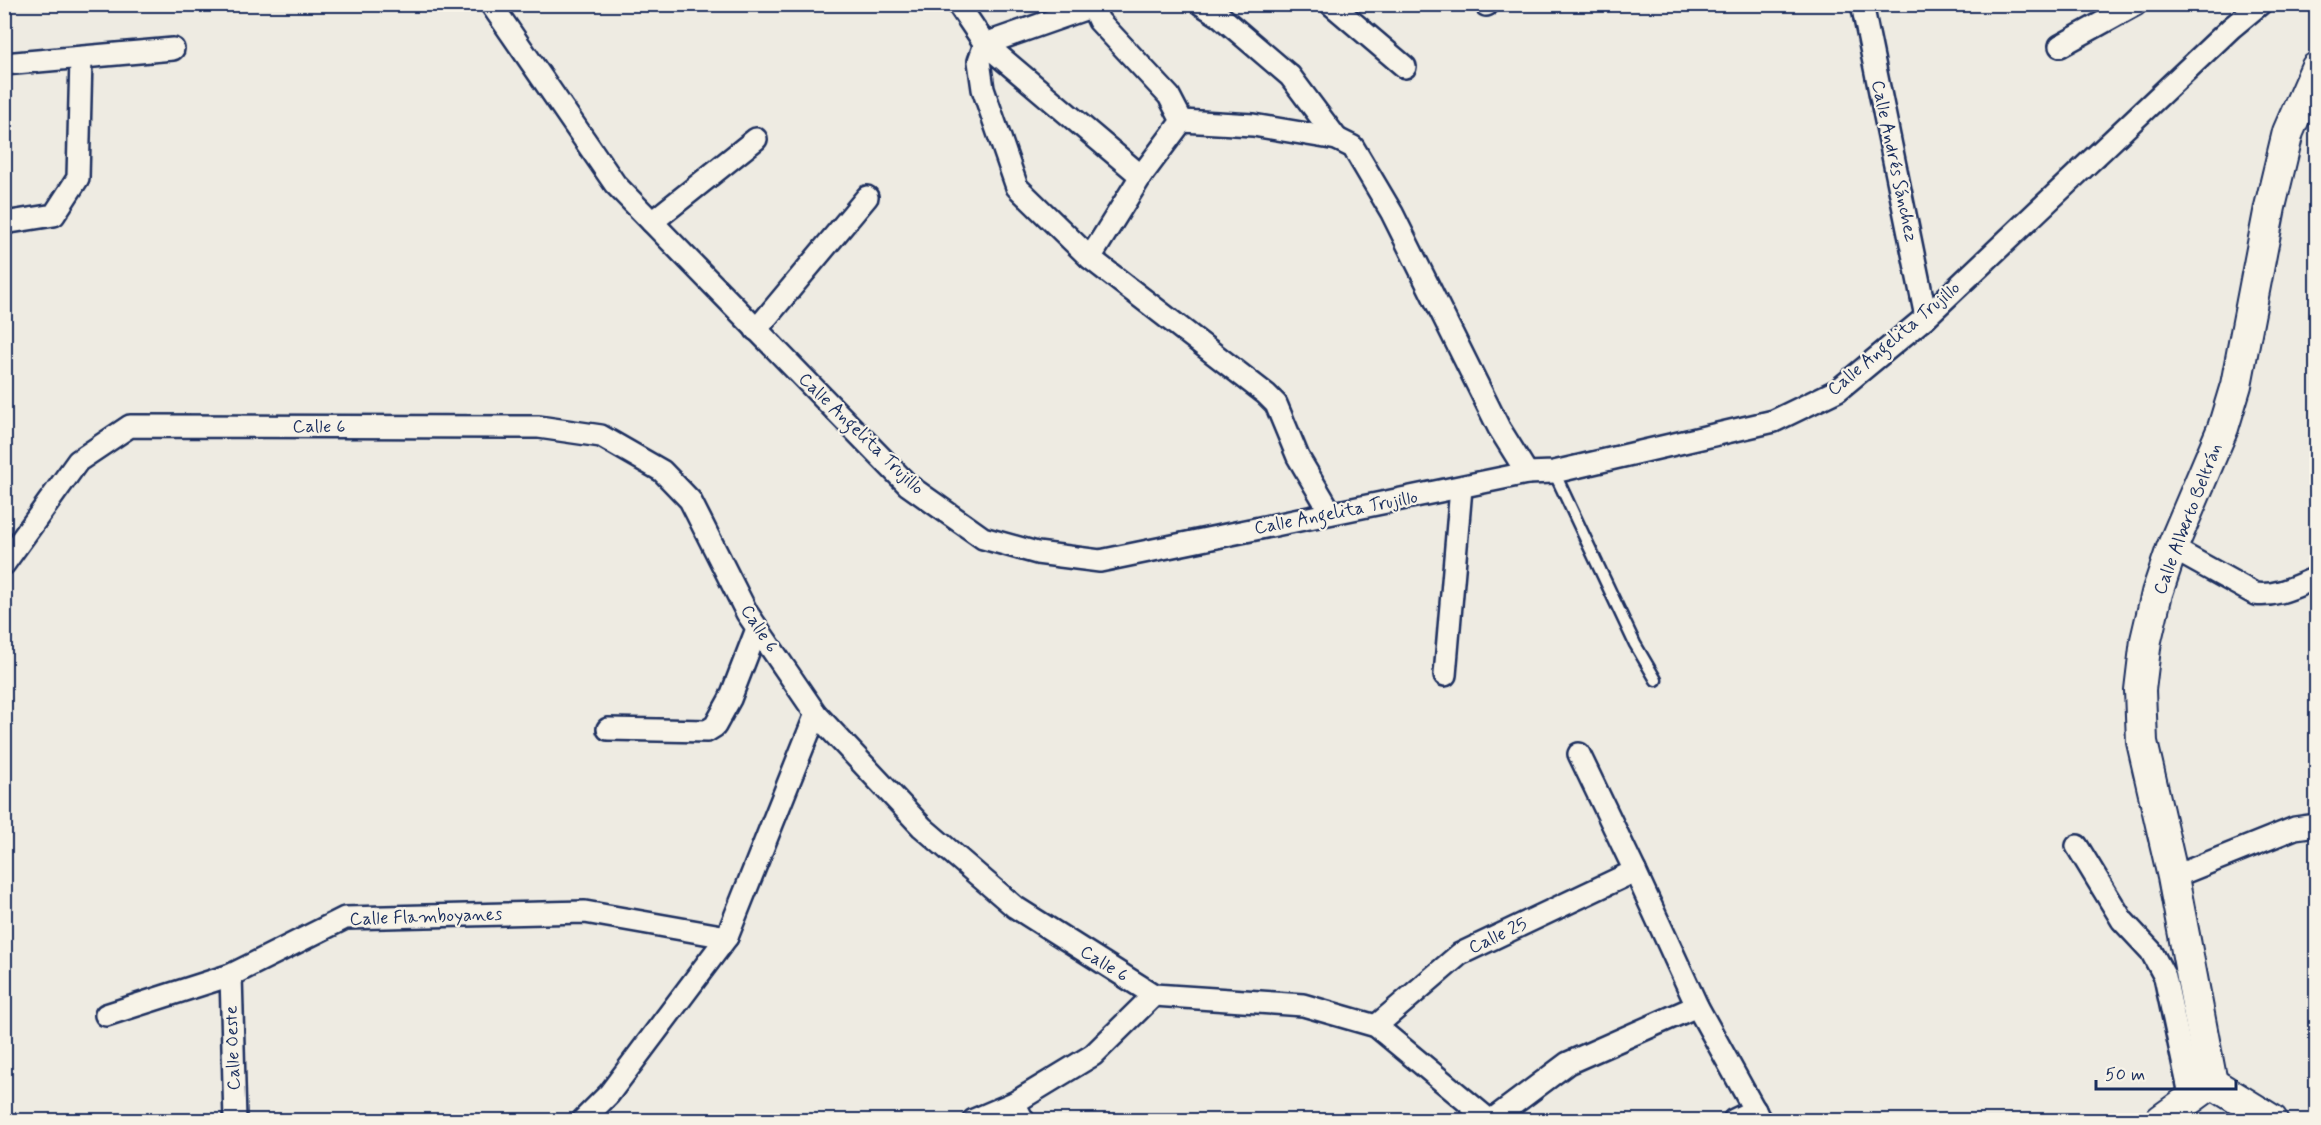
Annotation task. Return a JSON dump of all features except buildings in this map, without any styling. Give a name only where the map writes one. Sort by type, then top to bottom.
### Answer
[{"type":"main road","name":"Calle Alberto Beltrán","points":[[2202,1091],[2173,877],[2142,742],[2140,690],[2146,640],[2157,593],[2172,548],[2223,428],[2236,385],[2270,207],[2288,132],[2316,68]]},
{"type":"main road","points":[[2161,1120],[2202,1091],[2272,1120]]},
{"type":"street","name":"Calle Angelita Trujillo","points":[[490,4],[615,184],[908,485],[983,538],[1037,553],[1100,561],[1527,473],[1554,471],[1774,421],[1838,390],[1926,317],[2230,28],[2260,4]]},
{"type":"street","points":[[958,4],[985,44],[1142,176]]},
{"type":"street","points":[[1201,4],[1221,17],[1290,76],[1337,139]]},
{"type":"street","points":[[1331,4],[1405,67]]},
{"type":"street","name":"Calle Andrés Sánchez","points":[[1862,4],[1926,317]]},
{"type":"street","points":[[2060,46],[2136,4]]},
{"type":"street","points":[[985,44],[1094,6],[1099,21],[1169,96],[1182,121]]},
{"type":"street","points":[[985,44],[979,61],[983,89],[1017,187],[1090,258],[1266,393],[1276,404],[1298,457],[1331,513]]},
{"type":"street","points":[[4,64],[172,49]]},
{"type":"street","points":[[4,223],[54,215],[78,178],[81,58]]},
{"type":"street","points":[[1090,258],[1142,176],[1182,121]]},
{"type":"street","points":[[1182,121],[1253,125],[1337,139],[1353,147],[1392,213],[1499,428],[1527,473]]},
{"type":"street","points":[[652,222],[756,139]]},
{"type":"street","points":[[756,330],[867,197]]},
{"type":"street","name":"Calle 6","points":[[4,564],[78,461],[130,426],[539,427],[601,436],[662,471],[690,500],[747,613],[816,714],[922,827],[1015,908],[1154,995],[1303,1005],[1376,1026],[1491,1120]]},
{"type":"street","points":[[1444,675],[1461,488]]},
{"type":"street","points":[[2172,548],[2255,594],[2267,595],[2282,592],[2316,578]]},
{"type":"street","points":[[608,729],[707,731],[715,726],[730,699],[758,629]]},
{"type":"street","points":[[583,1120],[609,1094],[728,937],[816,714]]},
{"type":"street","points":[[1579,754],[1697,1006],[1757,1115],[1734,1120]]},
{"type":"street","points":[[2173,877],[2295,828],[2316,825]]},
{"type":"street","points":[[2077,846],[2122,920],[2151,951],[2159,964],[2202,1091]]},
{"type":"street","name":"Calle 25","points":[[1376,1026],[1460,954],[1635,871]]},
{"type":"street","name":"Calle Flamboyanes","points":[[106,1015],[231,975],[345,918],[585,912],[728,937]]},
{"type":"street","name":"Calle Oeste","points":[[231,975],[235,1120]]},
{"type":"street","points":[[974,1120],[1019,1112],[1093,1055],[1154,995]]},
{"type":"street","points":[[1491,1120],[1568,1063],[1697,1006]]},
{"type":"lane","points":[[1554,471],[1635,644],[1656,680]]}]
